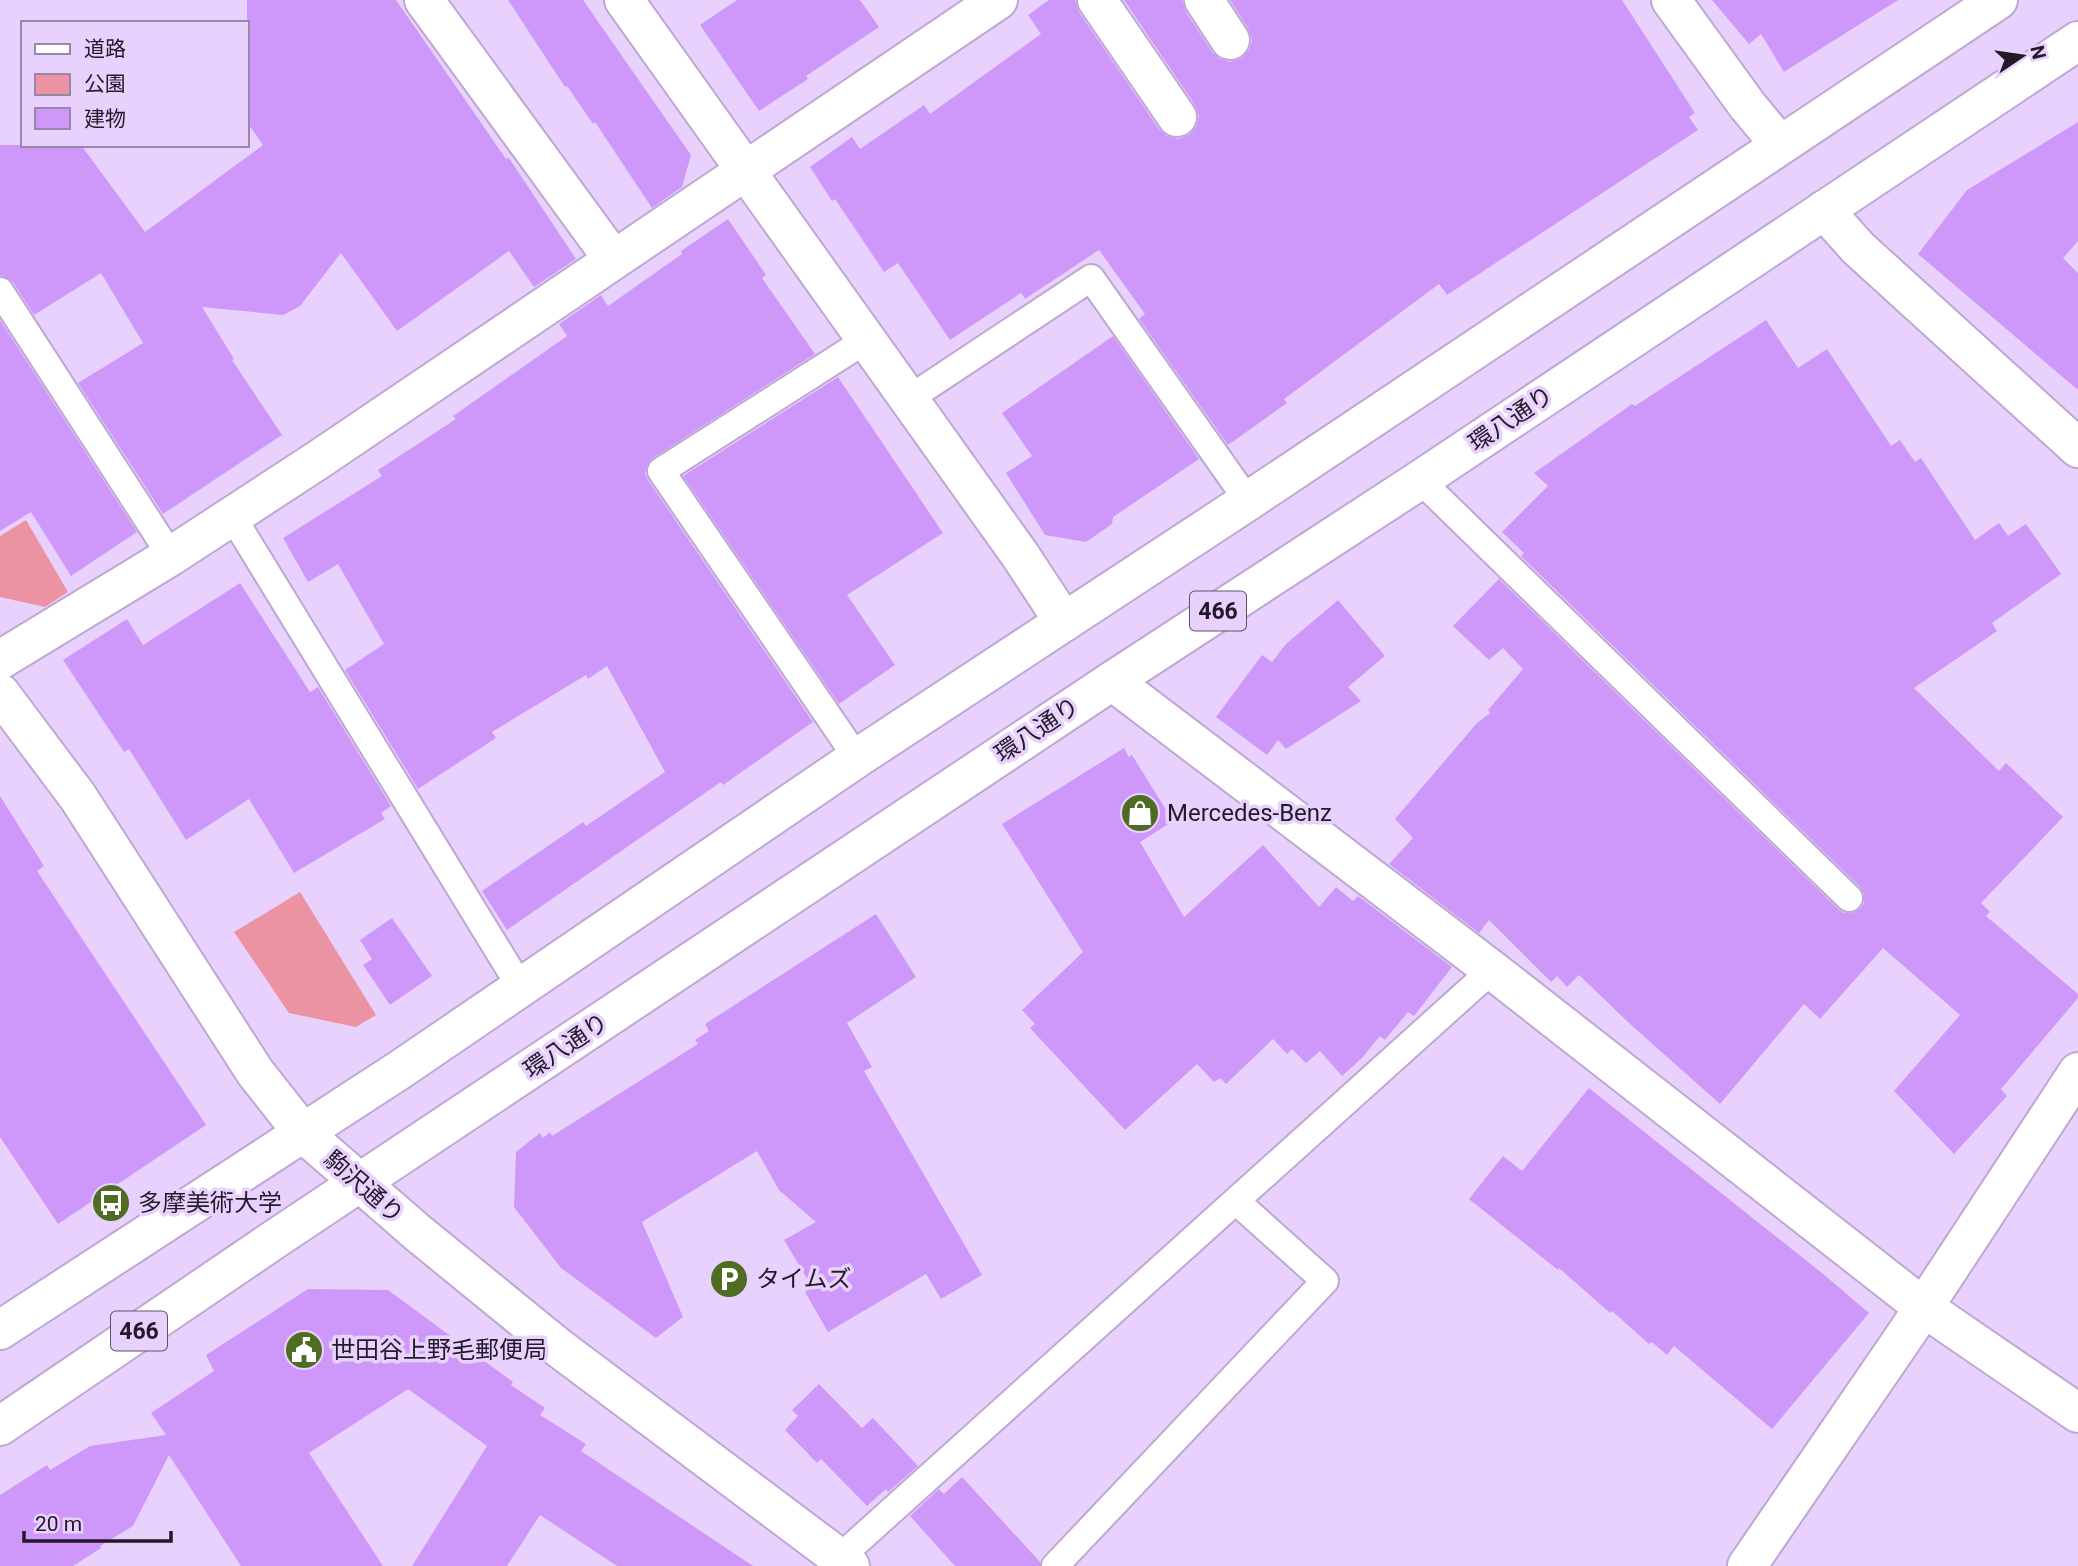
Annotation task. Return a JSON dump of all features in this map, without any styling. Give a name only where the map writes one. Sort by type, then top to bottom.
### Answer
[{"type":"main road","points":[[424,0],[613,259]]},
{"type":"main road","points":[[624,0],[1065,622]]},
{"type":"main road","points":[[0,660],[232,516],[998,0]]},
{"type":"main road","points":[[1097,0],[1177,117]]},
{"type":"main road","points":[[1204,0],[1230,40]]},
{"type":"main road","points":[[1671,0],[1747,105],[1780,145]]},
{"type":"main road","points":[[0,1330],[521,988],[857,758],[1248,501],[1998,0]]},
{"type":"main road","name":"環八通り","points":[[0,1426],[1112,681],[1420,480],[2078,41]]},
{"type":"main road","points":[[1824,210],[1858,248],[2078,448]]},
{"type":"main road","points":[[1112,681],[1492,970],[1923,1307],[2078,1413]]},
{"type":"main road","name":"駒沢通り","points":[[0,693],[78,797],[256,1072],[303,1133],[559,1348],[841,1563]]},
{"type":"main road","points":[[1747,1566],[2078,1072]]},
{"type":"lane","points":[[907,400],[1091,278],[1248,501]]},
{"type":"lane","points":[[0,291],[170,556]]},
{"type":"lane","points":[[857,758],[661,471],[866,340]]},
{"type":"lane","points":[[1420,480],[1849,898]]},
{"type":"lane","points":[[232,516],[521,988]]},
{"type":"lane","points":[[841,1563],[1492,970]]},
{"type":"lane","points":[[1055,1566],[1325,1280],[1237,1202]]},
{"type":"green space","points":[[26,520],[68,592],[45,607],[0,597],[0,536]]},
{"type":"green space","points":[[300,892],[376,1015],[356,1027],[289,1013],[234,932]]},
{"type":"building","points":[[247,0],[396,0],[506,159],[509,158],[576,259],[534,287],[509,251],[397,331],[341,253],[300,306],[283,315],[202,307],[234,359],[232,360],[282,435],[163,514],[78,383],[143,343],[101,273],[34,315],[13,282],[0,275],[0,145],[82,147],[145,232],[263,145],[248,123]]},
{"type":"building","points":[[508,0],[583,0],[691,155],[682,187],[652,208],[595,122],[593,124],[567,86],[565,87]]},
{"type":"building","points":[[737,0],[860,0],[879,27],[759,111],[700,25]]},
{"type":"building","points":[[1049,0],[1075,0],[1079,12],[1159,129],[1167,136],[1178,139],[1189,135],[1196,127],[1199,116],[1195,105],[1124,0],[1182,0],[1186,12],[1212,52],[1220,59],[1230,62],[1242,58],[1249,50],[1252,40],[1248,28],[1230,0],[1622,0],[1695,113],[1689,117],[1698,130],[1447,295],[1439,284],[1284,399],[1287,403],[1228,445],[1139,319],[1145,314],[1099,250],[1025,299],[1021,293],[950,340],[898,263],[884,272],[810,167],[852,137],[860,149],[924,105],[930,114],[1041,34],[1028,15]]},
{"type":"building","points":[[1712,0],[1898,0],[1784,72],[1761,34],[1749,44]]},
{"type":"building","points":[[2078,122],[2078,241],[2063,258],[2078,273],[2078,390],[1918,254],[1967,190]]},
{"type":"building","points":[[728,219],[766,275],[762,278],[815,354],[653,458],[645,473],[813,722],[507,930],[482,891],[583,822],[586,826],[665,772],[607,666],[588,679],[586,675],[492,732],[496,738],[418,789],[345,670],[384,644],[338,564],[308,582],[283,538],[382,476],[378,470],[456,419],[453,416],[567,336],[559,324],[601,295],[608,306]]},
{"type":"building","points":[[0,320],[137,532],[71,576],[31,512],[0,531]]},
{"type":"building","points":[[1766,320],[1798,368],[1827,349],[1891,446],[1900,440],[1915,462],[1921,458],[1975,540],[1999,523],[2008,536],[2026,524],[2061,574],[1992,623],[1997,631],[1914,688],[1999,771],[2006,763],[2063,817],[1981,903],[1990,912],[1986,916],[2078,994],[2078,998],[2001,1089],[2007,1096],[1954,1154],[1894,1091],[1960,1015],[1883,948],[1820,1019],[1804,1004],[1720,1104],[1579,975],[1567,987],[1557,976],[1551,982],[1489,920],[1479,933],[1389,864],[1413,838],[1395,819],[1477,723],[1490,713],[1488,710],[1523,669],[1503,648],[1489,660],[1453,626],[1499,579],[1838,909],[1844,913],[1853,913],[1861,908],[1864,894],[1860,887],[1521,556],[1524,553],[1502,532],[1548,486],[1534,473],[1632,404],[1635,406]]},
{"type":"building","points":[[1113,336],[1199,459],[1113,517],[1112,524],[1086,542],[1045,535],[1006,473],[1032,456],[1002,413]]},
{"type":"building","points":[[838,377],[943,533],[847,595],[895,665],[839,704],[683,476]]},
{"type":"building","points":[[240,583],[310,692],[318,687],[391,806],[381,813],[385,819],[294,873],[249,799],[186,840],[129,749],[124,752],[63,660],[127,619],[143,645]]},
{"type":"building","points":[[1338,600],[1385,656],[1348,687],[1361,701],[1286,749],[1278,740],[1267,755],[1216,717],[1262,655],[1272,662],[1286,644]]},
{"type":"building","points":[[1124,748],[1129,757],[1132,755],[1173,821],[1140,842],[1184,917],[1263,845],[1319,907],[1336,887],[1353,901],[1358,896],[1452,967],[1414,1016],[1408,1012],[1385,1040],[1380,1036],[1362,1058],[1342,1076],[1320,1051],[1306,1063],[1292,1049],[1287,1054],[1273,1039],[1226,1084],[1220,1078],[1214,1082],[1197,1064],[1125,1130],[1030,1028],[1035,1024],[1022,1010],[1083,952],[1002,824]]},
{"type":"building","points":[[0,796],[44,866],[37,871],[206,1125],[58,1224],[0,1137]]},
{"type":"building","points":[[876,914],[916,977],[847,1023],[872,1067],[864,1071],[982,1275],[941,1299],[926,1274],[828,1332],[805,1292],[812,1287],[784,1240],[816,1222],[779,1190],[757,1151],[642,1222],[683,1317],[656,1338],[561,1268],[514,1207],[516,1152],[540,1133],[543,1138],[550,1132],[552,1136],[698,1044],[695,1040],[709,1031],[705,1024]]},
{"type":"building","points":[[392,918],[432,976],[390,1005],[363,965],[372,959],[360,940]]},
{"type":"building","points":[[1589,1088],[1869,1313],[1772,1429],[1674,1346],[1667,1355],[1652,1342],[1649,1344],[1559,1268],[1558,1270],[1469,1199],[1503,1156],[1522,1171]]},
{"type":"building","points":[[308,1289],[388,1290],[545,1408],[540,1415],[586,1444],[581,1451],[753,1566],[617,1566],[540,1515],[507,1566],[412,1566],[487,1446],[408,1389],[309,1453],[383,1566],[241,1566],[169,1455],[133,1526],[100,1546],[101,1548],[73,1566],[0,1566],[0,1495],[47,1465],[50,1470],[90,1446],[166,1435],[151,1413],[214,1371],[206,1355]]},
{"type":"building","points":[[819,1384],[862,1428],[873,1418],[918,1466],[867,1506],[821,1459],[817,1463],[785,1430],[798,1416],[792,1410]]},
{"type":"building","points":[[962,1477],[1040,1562],[1040,1566],[955,1566],[910,1516],[939,1489],[944,1494]]},
{"type":"place","name":"Mercedes-Benz","points":[[1140,813]]},
{"type":"place","name":"多摩美術大学","points":[[111,1203]]},
{"type":"place","name":"タイムズ","points":[[729,1279]]},
{"type":"place","name":"世田谷上野毛郵便局","points":[[304,1350]]}]
